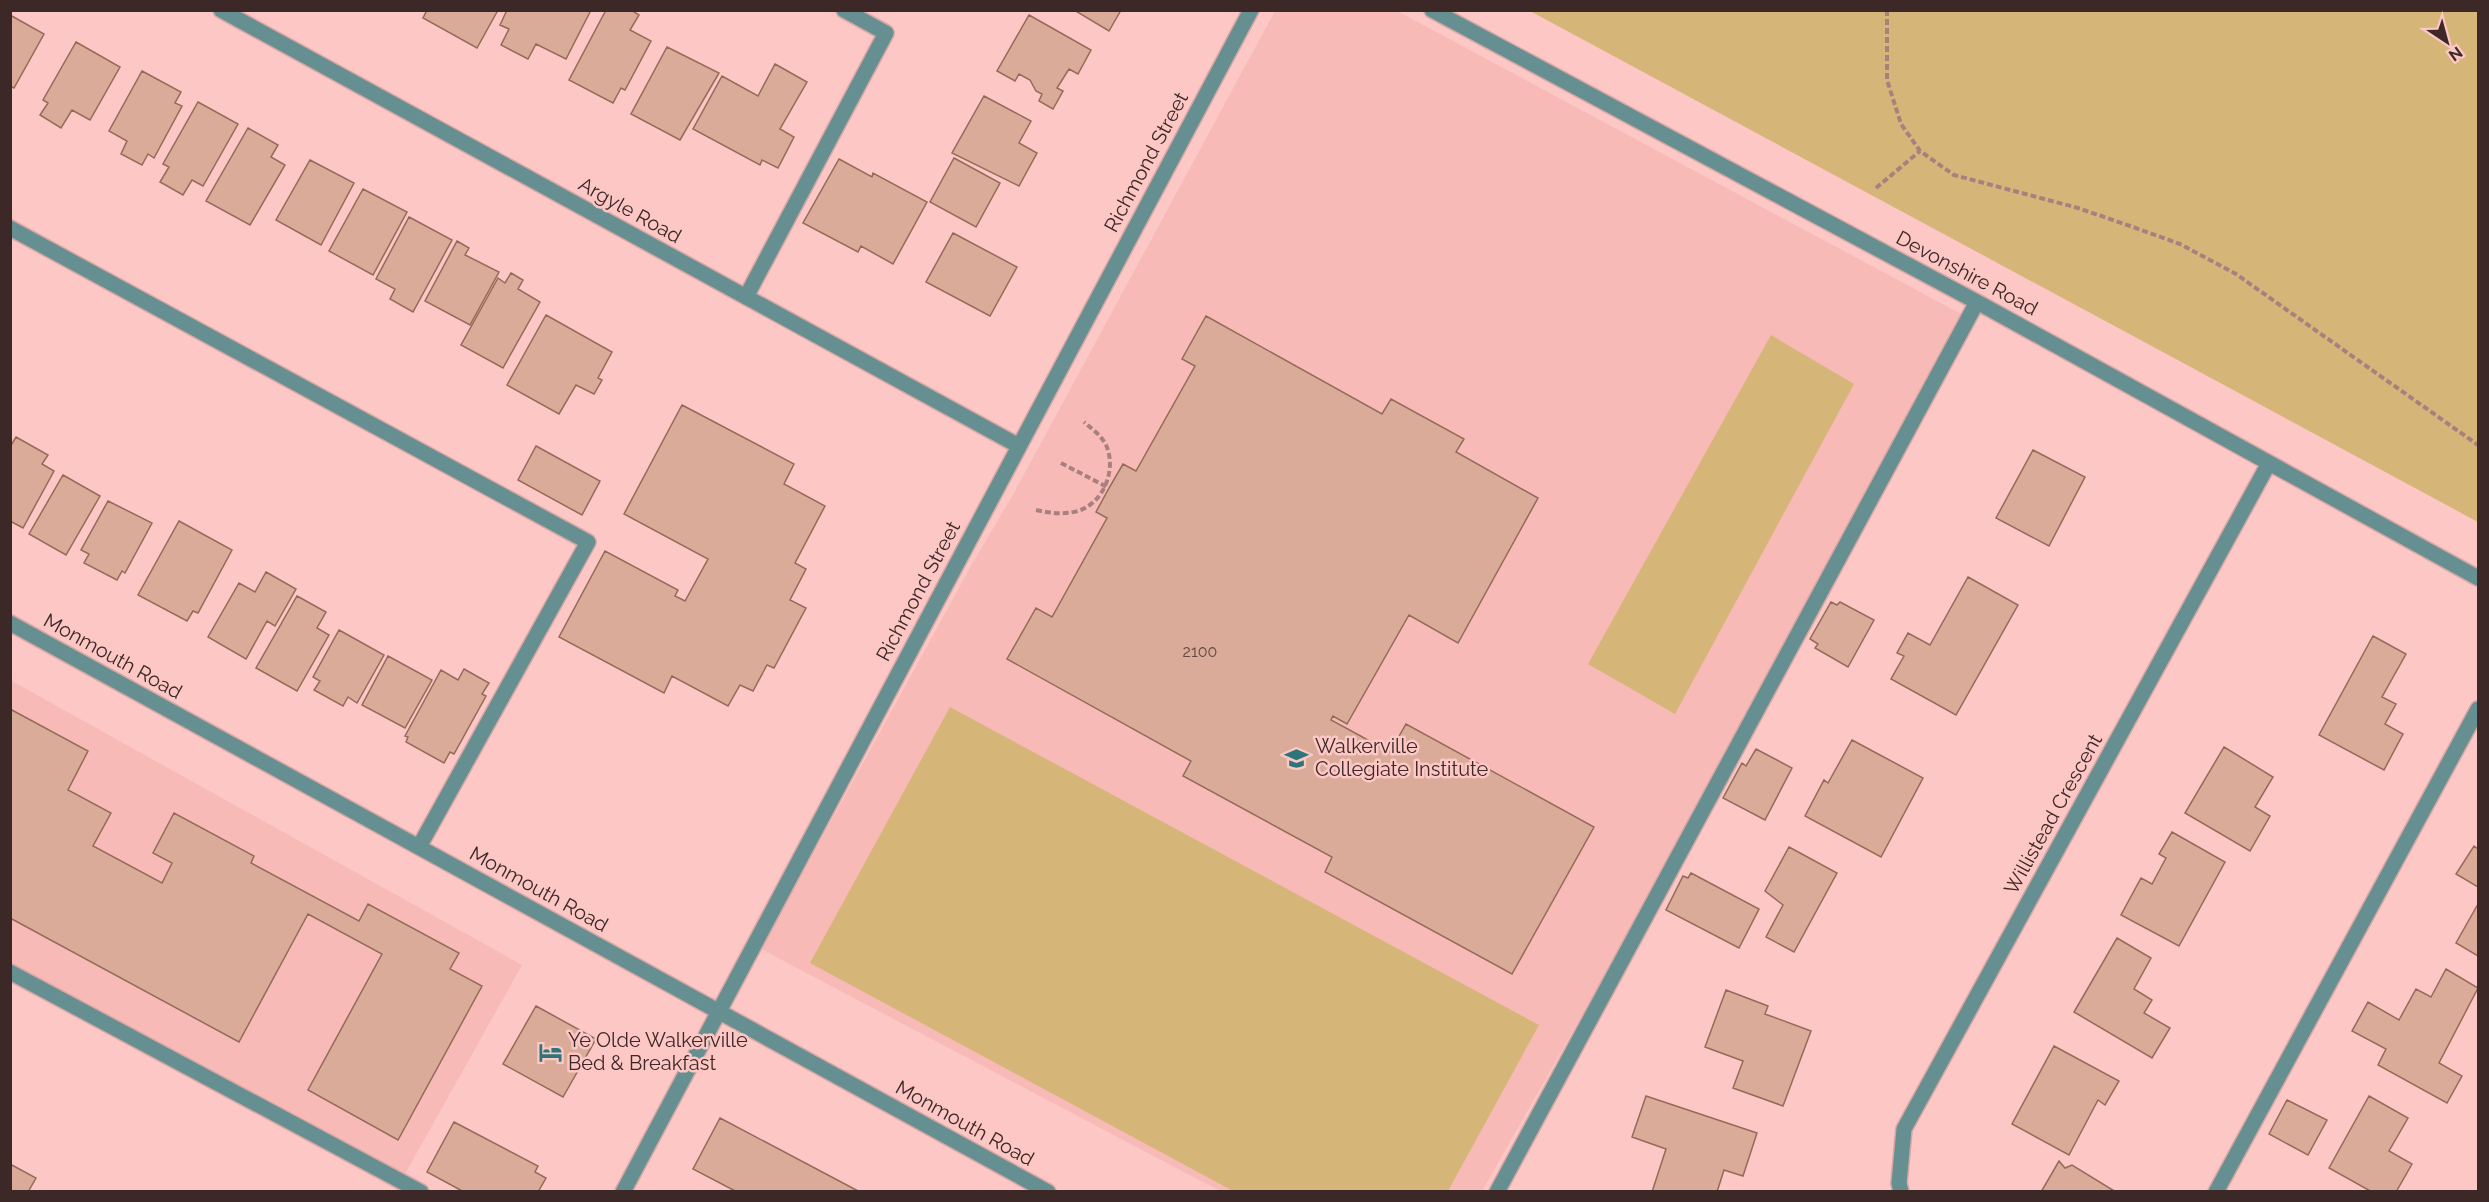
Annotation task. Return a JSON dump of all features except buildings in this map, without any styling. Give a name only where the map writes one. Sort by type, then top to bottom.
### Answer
[{"type":"street","name":"Argyle Road","points":[[220,10],[1019,446]]},
{"type":"street","points":[[746,297],[886,33],[844,10]]},
{"type":"street","name":"Richmond Street","points":[[623,1191],[1251,10]]},
{"type":"street","name":"Devonshire Road","points":[[1432,10],[1977,302],[2478,578]]},
{"type":"street","points":[[10,228],[588,542],[419,847]]},
{"type":"street","points":[[1497,1191],[1977,302]]},
{"type":"street","name":"Willistead Crescent","points":[[1901,1191],[1899,1184],[1904,1129],[2269,463]]},
{"type":"street","name":"Monmouth Road","points":[[10,623],[1048,1191]]},
{"type":"street","points":[[2216,1191],[2478,709]]},
{"type":"street","points":[[10,972],[421,1191]]},
{"type":"path","points":[[1887,10],[1887,80],[1901,124],[1920,151],[1954,174],[2078,208],[2180,244],[2236,274],[2478,445]]},
{"type":"path","points":[[1876,188],[1920,151]]},
{"type":"path","points":[[1036,510],[1066,513],[1081,510],[1094,501],[1107,486],[1109,468],[1106,446],[1097,433],[1084,422]]},
{"type":"path","points":[[1062,463],[1107,486]]},
{"type":"shaded area","name":"Walkerville Collegiate Institute","points":[[1275,11],[1397,11],[1976,322],[1482,1191],[1220,1191],[761,949],[971,566],[1014,493]]},
{"type":"shaded area","points":[[1530,11],[2478,11],[2478,522]]},
{"type":"shaded area","points":[[1771,335],[1854,384],[1675,714],[1588,664]]},
{"type":"shaded area","points":[[10,680],[522,965],[401,1181],[221,1078],[11,963]]},
{"type":"shaded area","points":[[950,707],[1539,1025],[1448,1191],[1233,1191],[810,963]]},
{"type":"place","name":"Walkerville Collegiate Institute","points":[[1297,758]]},
{"type":"place","name":"Ye Olde Walkerville Bed & Breakfast","points":[[550,1052]]}]
